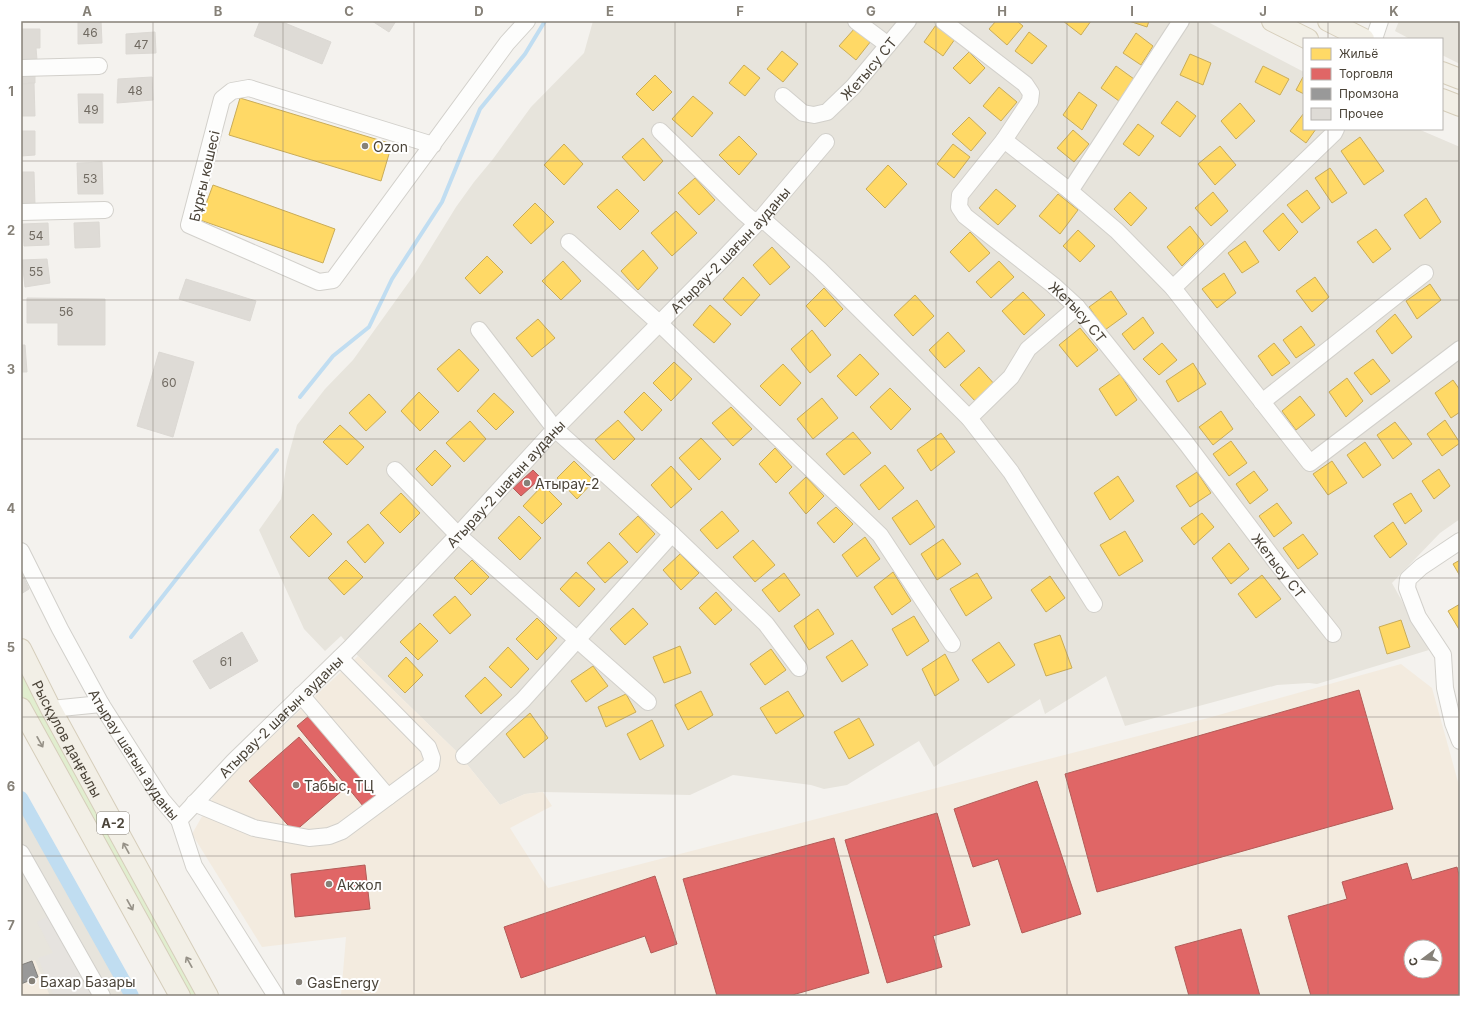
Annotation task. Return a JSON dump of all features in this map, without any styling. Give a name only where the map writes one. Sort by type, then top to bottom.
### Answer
[{"type":"main road","points":[[1272,21],[1306,38]]},
{"type":"main road","points":[[1328,21],[1362,38]]},
{"type":"main road","points":[[1443,72],[1460,79]]},
{"type":"main road","points":[[1443,99],[1460,106]]},
{"type":"main road","name":"Рысқұлов даңғылы","points":[[21,649],[51,709],[208,996]]},
{"type":"main road","name":"Рысқұлов даңғылы","points":[[21,708],[180,996]]},
{"type":"street","name":"Бұрғы көшесі","points":[[433,145],[249,88],[232,91],[222,99],[189,225],[319,282],[333,280],[433,145],[507,43],[527,21]]},
{"type":"street","points":[[856,21],[888,45]]},
{"type":"street","name":"Жетысу СТ","points":[[782,96],[804,113],[814,114],[827,112],[853,87],[908,21]]},
{"type":"street","name":"Жетысу СТ","points":[[943,21],[1025,84],[1031,93],[1030,101],[1004,140],[960,195],[959,207],[965,216],[1077,307],[1186,443],[1271,556],[1333,634]]},
{"type":"street","points":[[1070,192],[1181,21]]},
{"type":"street","points":[[1374,38],[1380,21]]},
{"type":"street","points":[[21,68],[99,66]]},
{"type":"street","points":[[1173,288],[1336,130]]},
{"type":"street","points":[[660,131],[744,213],[751,219],[767,223],[819,270],[969,418],[1011,472],[1094,604]]},
{"type":"street","points":[[1004,140],[1070,192],[1117,232],[1173,288],[1310,463],[1460,349]]},
{"type":"street","name":"Атырау-2 шағын ауданы","points":[[180,820],[234,761],[340,658],[458,535],[555,429],[759,221],[826,142]]},
{"type":"street","points":[[21,212],[105,210]]},
{"type":"street","points":[[569,242],[659,323],[770,432],[880,534],[952,644]]},
{"type":"street","points":[[1262,402],[1425,273]]},
{"type":"street","points":[[969,418],[1011,377],[1028,349],[1077,307]]},
{"type":"street","points":[[479,330],[555,429],[672,534],[766,624],[799,668]]},
{"type":"street","points":[[395,470],[458,535],[648,702]]},
{"type":"street","points":[[464,756],[524,700],[672,534]]},
{"type":"street","points":[[1460,541],[1417,571],[1408,579],[1407,588],[1418,617],[1443,654],[1445,688],[1453,723],[1460,741]]},
{"type":"street","name":"Атырау шағын ауданы","points":[[21,551],[60,629],[101,704],[162,800],[180,820],[194,866],[276,996]]},
{"type":"street","points":[[194,803],[254,828],[309,838],[329,836],[342,830],[431,765],[432,758],[428,747],[340,658]]},
{"type":"street","points":[[301,695],[388,797]]},
{"type":"street","points":[[51,709],[101,704]]},
{"type":"street","points":[[21,853],[102,996]]},
{"type":"shaded area","points":[[593,21],[1206,21],[1303,71],[1303,130],[1420,130],[1460,147],[1460,519],[1440,533],[1392,583],[1429,650],[1317,684],[1277,685],[1125,726],[1106,676],[1045,714],[1040,699],[934,767],[919,741],[847,785],[824,789],[811,785],[733,775],[690,795],[543,792],[525,794],[500,805],[457,752],[358,656],[341,636],[325,651],[304,629],[259,530],[281,499],[287,461],[297,425],[325,389],[353,360],[414,275],[456,207],[531,107],[584,53]]},
{"type":"shaded area","points":[[1399,21],[1460,21],[1460,64],[1443,56],[1443,38],[1408,38],[1395,31]]},
{"type":"shaded area","points":[[358,656],[457,752],[500,805],[525,794],[543,792],[552,806],[510,828],[548,888],[1208,718],[1401,664],[1432,688],[1460,789],[1460,996],[341,996],[346,937],[262,947],[192,834],[220,785]]},
{"type":"shaded area","points":[[21,788],[137,996],[21,996]]},
{"type":"shaded area","points":[[50,915],[93,996],[54,996],[38,958],[53,953],[37,922]]},
{"type":"shaded area","name":"Бахар Базары","points":[[35,960],[50,996],[21,996],[21,965]]},
{"type":"green space","points":[[21,671],[199,996],[185,996],[21,697]]},
{"type":"building: Жильё","points":[[996,21],[1017,21],[1023,26],[1007,45],[989,29]]},
{"type":"building: Жильё","points":[[1063,21],[1091,21],[1081,35]]},
{"type":"building: Жильё","points":[[1129,21],[1149,21],[1147,27]]},
{"type":"building: Жильё","points":[[936,25],[955,39],[943,56],[924,42]]},
{"type":"building: Жильё","points":[[855,28],[871,41],[856,60],[839,46]]},
{"type":"building: Жильё","points":[[1029,32],[1047,46],[1032,64],[1015,51]]},
{"type":"building: Жильё","points":[[1136,33],[1153,46],[1141,65],[1123,53]]},
{"type":"building: Жильё","points":[[782,51],[798,64],[783,82],[767,69]]},
{"type":"building: Жильё","points":[[969,52],[985,68],[970,84],[953,68]]},
{"type":"building: Жильё","points":[[1190,54],[1211,63],[1203,85],[1180,75]]},
{"type":"building: Жильё","points":[[744,65],[760,78],[745,96],[729,83]]},
{"type":"building: Жильё","points":[[1116,66],[1134,79],[1119,101],[1101,88]]},
{"type":"building: Жильё","points":[[1263,66],[1289,79],[1280,95],[1255,82]]},
{"type":"building: Жильё","points":[[655,75],[672,92],[653,111],[636,94]]},
{"type":"building: Жильё","points":[[1303,77],[1303,94],[1296,90]]},
{"type":"building: Жильё","points":[[999,87],[1017,102],[1001,121],[983,106]]},
{"type":"building: Жильё","points":[[1079,92],[1097,105],[1082,130],[1063,115]]},
{"type":"building: Жильё","points":[[693,96],[713,113],[692,137],[672,119]]},
{"type":"building: Жильё","points":[[240,98],[392,144],[381,181],[229,135]]},
{"type":"building: Жильё","points":[[1177,101],[1196,116],[1180,137],[1161,123]]},
{"type":"building: Жильё","points":[[1240,103],[1255,121],[1236,139],[1221,121]]},
{"type":"building: Жильё","points":[[1303,114],[1303,130],[1315,130],[1306,143],[1290,131]]},
{"type":"building: Жильё","points":[[969,117],[986,133],[971,151],[952,134]]},
{"type":"building: Жильё","points":[[1138,124],[1154,136],[1139,156],[1123,144]]},
{"type":"building: Жильё","points":[[1073,130],[1089,144],[1074,162],[1057,148]]},
{"type":"building: Жильё","points":[[739,136],[757,154],[739,175],[719,155]]},
{"type":"building: Жильё","points":[[1360,137],[1384,171],[1364,185],[1341,151]]},
{"type":"building: Жильё","points":[[643,138],[663,161],[644,181],[622,157]]},
{"type":"building: Жильё","points":[[564,144],[583,164],[564,185],[544,165]]},
{"type":"building: Жильё","points":[[953,144],[970,157],[954,178],[937,164]]},
{"type":"building: Жильё","points":[[1220,146],[1236,165],[1215,185],[1198,164]]},
{"type":"building: Жильё","points":[[888,165],[907,184],[885,208],[866,189]]},
{"type":"building: Жильё","points":[[1330,168],[1347,193],[1332,203],[1315,178]]},
{"type":"building: Жильё","points":[[695,178],[715,200],[699,215],[678,193]]},
{"type":"building: Жильё","points":[[213,185],[335,229],[323,263],[200,220]]},
{"type":"building: Жильё","points":[[617,189],[639,211],[620,230],[597,207]]},
{"type":"building: Жильё","points":[[996,189],[1016,206],[998,225],[979,208]]},
{"type":"building: Жильё","points":[[1307,190],[1320,208],[1302,223],[1287,205]]},
{"type":"building: Жильё","points":[[1130,192],[1147,208],[1131,226],[1114,209]]},
{"type":"building: Жильё","points":[[1213,192],[1228,211],[1211,226],[1195,208]]},
{"type":"building: Жильё","points":[[1058,194],[1078,210],[1060,234],[1039,216]]},
{"type":"building: Жильё","points":[[1426,198],[1441,222],[1420,239],[1404,215]]},
{"type":"building: Жильё","points":[[535,203],[554,222],[531,244],[513,225]]},
{"type":"building: Жильё","points":[[676,211],[697,233],[672,256],[651,233]]},
{"type":"building: Жильё","points":[[1283,213],[1298,232],[1279,251],[1263,231]]},
{"type":"building: Жильё","points":[[1190,226],[1204,244],[1182,266],[1167,247]]},
{"type":"building: Жильё","points":[[1376,229],[1391,249],[1373,263],[1357,242]]},
{"type":"building: Жильё","points":[[1078,230],[1095,246],[1080,262],[1063,246]]},
{"type":"building: Жильё","points":[[970,232],[990,253],[969,272],[950,252]]},
{"type":"building: Жильё","points":[[1245,241],[1259,262],[1242,273],[1228,253]]},
{"type":"building: Жильё","points":[[772,247],[790,267],[770,285],[753,265]]},
{"type":"building: Жильё","points":[[643,250],[658,268],[638,290],[621,271]]},
{"type":"building: Жильё","points":[[487,256],[503,272],[480,294],[465,278]]},
{"type":"building: Жильё","points":[[563,261],[581,281],[561,300],[542,281]]},
{"type":"building: Жильё","points":[[999,261],[1014,277],[991,298],[976,282]]},
{"type":"building: Жильё","points":[[1224,273],[1236,293],[1217,308],[1202,289]]},
{"type":"building: Жильё","points":[[743,277],[760,295],[741,316],[723,299]]},
{"type":"building: Жильё","points":[[1315,277],[1329,297],[1312,312],[1296,291]]},
{"type":"building: Жильё","points":[[1430,284],[1441,300],[1417,319],[1406,301]]},
{"type":"building: Жильё","points":[[824,288],[843,309],[825,327],[806,306]]},
{"type":"building: Жильё","points":[[1111,291],[1127,314],[1105,330],[1089,307]]},
{"type":"building: Жильё","points":[[1023,292],[1045,315],[1024,335],[1002,311]]},
{"type":"building: Жильё","points":[[915,295],[934,316],[913,336],[894,315]]},
{"type":"building: Жильё","points":[[710,305],[731,324],[714,343],[693,325]]},
{"type":"building: Жильё","points":[[1395,314],[1412,337],[1392,354],[1376,331]]},
{"type":"building: Жильё","points":[[1143,317],[1154,333],[1134,350],[1122,334]]},
{"type":"building: Жильё","points":[[538,319],[555,338],[532,357],[516,338]]},
{"type":"building: Жильё","points":[[1301,326],[1315,345],[1296,358],[1283,340]]},
{"type":"building: Жильё","points":[[1080,328],[1098,350],[1077,367],[1059,345]]},
{"type":"building: Жильё","points":[[812,330],[831,355],[810,373],[791,349]]},
{"type":"building: Жильё","points":[[948,332],[965,351],[945,368],[929,350]]},
{"type":"building: Жильё","points":[[1162,343],[1177,360],[1159,375],[1143,359]]},
{"type":"building: Жильё","points":[[1274,343],[1290,363],[1272,376],[1258,356]]},
{"type":"building: Жильё","points":[[459,349],[479,370],[458,392],[437,369]]},
{"type":"building: Жильё","points":[[860,354],[879,374],[856,396],[837,376]]},
{"type":"building: Жильё","points":[[1373,359],[1390,381],[1371,395],[1354,373]]},
{"type":"building: Жильё","points":[[674,362],[692,379],[671,401],[653,383]]},
{"type":"building: Жильё","points":[[1193,363],[1206,384],[1178,402],[1166,381]]},
{"type":"building: Жильё","points":[[783,364],[801,383],[780,406],[760,386]]},
{"type":"building: Жильё","points":[[979,367],[996,386],[977,403],[960,385]]},
{"type":"building: Жильё","points":[[1120,374],[1137,400],[1116,416],[1099,389]]},
{"type":"building: Жильё","points":[[1347,378],[1363,401],[1346,417],[1329,392]]},
{"type":"building: Жильё","points":[[1453,380],[1460,390],[1460,412],[1451,418],[1435,393]]},
{"type":"building: Жильё","points":[[890,388],[911,409],[891,430],[870,407]]},
{"type":"building: Жильё","points":[[419,392],[439,412],[420,431],[401,411]]},
{"type":"building: Жильё","points":[[644,392],[662,410],[642,431],[624,412]]},
{"type":"building: Жильё","points":[[494,393],[514,412],[496,430],[477,411]]},
{"type":"building: Жильё","points":[[369,394],[386,412],[366,431],[349,413]]},
{"type":"building: Жильё","points":[[1300,396],[1315,415],[1296,430],[1282,411]]},
{"type":"building: Жильё","points":[[822,398],[838,418],[813,439],[797,419]]},
{"type":"building: Жильё","points":[[731,407],[752,429],[733,446],[712,423]]},
{"type":"building: Жильё","points":[[1221,411],[1233,429],[1213,445],[1199,427]]},
{"type":"building: Жильё","points":[[618,420],[635,439],[614,460],[595,440]]},
{"type":"building: Жильё","points":[[1445,420],[1460,443],[1442,456],[1427,434]]},
{"type":"building: Жильё","points":[[470,421],[486,439],[464,462],[446,443]]},
{"type":"building: Жильё","points":[[1395,422],[1412,444],[1393,459],[1377,435]]},
{"type":"building: Жильё","points":[[340,425],[364,447],[347,465],[323,442]]},
{"type":"building: Жильё","points":[[853,432],[871,453],[844,475],[826,454]]},
{"type":"building: Жильё","points":[[941,433],[955,452],[931,471],[917,450]]},
{"type":"building: Жильё","points":[[701,438],[721,459],[699,480],[679,458]]},
{"type":"building: Жильё","points":[[1231,441],[1247,463],[1229,476],[1213,454]]},
{"type":"building: Жильё","points":[[1365,442],[1381,465],[1363,478],[1347,455]]},
{"type":"building: Жильё","points":[[775,448],[792,467],[776,483],[759,464]]},
{"type":"building: Жильё","points":[[435,450],[451,466],[432,486],[416,469]]},
{"type":"building: Жильё","points":[[574,461],[594,481],[577,499],[557,478]]},
{"type":"building: Жильё","points":[[1332,461],[1347,483],[1328,495],[1313,474]]},
{"type":"building: Жильё","points":[[885,465],[904,488],[879,510],[860,485]]},
{"type":"building: Жильё","points":[[671,466],[692,489],[671,508],[651,485]]},
{"type":"building: Жильё","points":[[1439,469],[1450,486],[1434,499],[1422,481]]},
{"type":"building: Жильё","points":[[1254,471],[1268,490],[1250,504],[1236,484]]},
{"type":"building: Жильё","points":[[1197,472],[1211,493],[1190,507],[1176,486]]},
{"type":"building: Жильё","points":[[1118,476],[1134,501],[1110,520],[1094,493]]},
{"type":"building: Жильё","points":[[806,477],[824,496],[806,514],[789,493]]},
{"type":"building: Жильё","points":[[543,485],[562,504],[542,524],[523,506]]},
{"type":"building: Жильё","points":[[401,493],[420,513],[400,533],[380,513]]},
{"type":"building: Жильё","points":[[1411,493],[1422,511],[1405,524],[1393,504]]},
{"type":"building: Жильё","points":[[917,500],[935,527],[910,545],[892,518]]},
{"type":"building: Жильё","points":[[1277,503],[1292,523],[1274,537],[1259,516]]},
{"type":"building: Жильё","points":[[836,507],[853,524],[834,543],[817,523]]},
{"type":"building: Жильё","points":[[722,511],[739,531],[717,549],[700,530]]},
{"type":"building: Жильё","points":[[1202,513],[1214,527],[1194,545],[1181,528]]},
{"type":"building: Жильё","points":[[313,514],[332,534],[309,557],[290,537]]},
{"type":"building: Жильё","points":[[519,516],[541,538],[520,560],[498,538]]},
{"type":"building: Жильё","points":[[638,516],[655,534],[637,553],[619,534]]},
{"type":"building: Жильё","points":[[1393,522],[1407,544],[1390,558],[1374,536]]},
{"type":"building: Жильё","points":[[368,524],[384,543],[365,563],[347,542]]},
{"type":"building: Жильё","points":[[1125,531],[1143,561],[1119,576],[1100,545]]},
{"type":"building: Жильё","points":[[1303,534],[1318,554],[1298,569],[1283,548]]},
{"type":"building: Жильё","points":[[865,537],[880,559],[857,577],[842,555]]},
{"type":"building: Жильё","points":[[943,539],[961,564],[937,580],[921,554]]},
{"type":"building: Жильё","points":[[753,540],[775,565],[755,582],[733,557]]},
{"type":"building: Жильё","points":[[609,542],[628,562],[605,583],[587,563]]},
{"type":"building: Жильё","points":[[1229,543],[1249,569],[1231,584],[1212,558]]},
{"type":"building: Жильё","points":[[680,554],[699,573],[681,590],[663,570]]},
{"type":"building: Жильё","points":[[346,560],[363,577],[344,595],[328,578]]},
{"type":"building: Жильё","points":[[472,560],[489,577],[471,595],[454,578]]},
{"type":"building: Жильё","points":[[1460,560],[1460,576],[1453,564]]},
{"type":"building: Жильё","points":[[576,572],[595,589],[579,607],[560,589]]},
{"type":"building: Жильё","points":[[893,572],[911,601],[892,615],[874,587]]},
{"type":"building: Жильё","points":[[784,573],[800,595],[779,612],[762,590]]},
{"type":"building: Жильё","points":[[977,573],[992,598],[966,616],[950,589]]},
{"type":"building: Жильё","points":[[1262,575],[1281,599],[1256,618],[1238,594]]},
{"type":"building: Жильё","points":[[1050,576],[1065,598],[1046,612],[1031,590]]},
{"type":"building: Жильё","points":[[716,592],[732,610],[715,625],[699,608]]},
{"type":"building: Жильё","points":[[455,596],[471,615],[450,634],[433,615]]},
{"type":"building: Жильё","points":[[1460,604],[1460,631],[1448,611]]},
{"type":"building: Жильё","points":[[633,608],[648,624],[625,645],[610,629]]},
{"type":"building: Жильё","points":[[818,609],[834,634],[809,650],[794,626]]},
{"type":"building: Жильё","points":[[914,616],[929,641],[907,656],[892,629]]},
{"type":"building: Жильё","points":[[537,618],[557,638],[537,660],[516,639]]},
{"type":"building: Жильё","points":[[1401,620],[1410,647],[1387,654],[1379,627]]},
{"type":"building: Жильё","points":[[420,623],[438,641],[418,660],[400,642]]},
{"type":"building: Жильё","points":[[1060,635],[1072,668],[1046,676],[1034,644]]},
{"type":"building: Жильё","points":[[852,640],[868,665],[842,682],[826,657]]},
{"type":"building: Жильё","points":[[999,642],[1015,665],[988,683],[972,660]]},
{"type":"building: Жильё","points":[[680,646],[691,673],[664,683],[653,657]]},
{"type":"building: Жильё","points":[[508,647],[529,669],[511,688],[489,667]]},
{"type":"building: Жильё","points":[[771,649],[786,670],[765,685],[750,664]]},
{"type":"building: Жильё","points":[[945,654],[959,680],[935,696],[922,669]]},
{"type":"building: Жильё","points":[[406,657],[423,675],[405,693],[388,676]]},
{"type":"building: Жильё","points":[[593,666],[608,686],[586,702],[571,681]]},
{"type":"building: Жильё","points":[[485,677],[502,695],[481,714],[465,696]]},
{"type":"building: Жильё","points":[[701,691],[713,715],[688,730],[675,705]]},
{"type":"building: Жильё","points":[[788,691],[804,716],[776,734],[760,708]]},
{"type":"building: Жильё","points":[[626,694],[636,712],[606,727],[598,707]]},
{"type":"building: Жильё","points":[[530,713],[548,738],[524,758],[506,734]]},
{"type":"building: Жильё","points":[[859,718],[874,745],[849,759],[834,732]]},
{"type":"building: Жильё","points":[[652,720],[664,746],[640,760],[627,734]]},
{"type":"building: Торговля","name":"Атырау-2","points":[[533,470],[541,478],[521,496],[513,488]]},
{"type":"building: Торговля","points":[[1359,690],[1393,809],[1097,892],[1065,774]]},
{"type":"building: Торговля","points":[[310,715],[376,795],[363,806],[297,726]]},
{"type":"building: Торговля","name":"Табыс, ТЦ","points":[[299,737],[344,789],[294,832],[249,781]]},
{"type":"building: Торговля","points":[[1037,781],[1081,914],[1022,933],[998,859],[973,867],[954,809]]},
{"type":"building: Торговля","points":[[937,813],[970,925],[933,936],[942,967],[887,983],[845,840]]},
{"type":"building: Торговля","points":[[834,838],[869,973],[789,996],[717,996],[683,879]]},
{"type":"building: Торговля","points":[[1407,863],[1412,880],[1457,867],[1460,879],[1460,996],[1311,996],[1288,916],[1347,899],[1342,882]]},
{"type":"building: Торговля","name":"Акжол","points":[[365,865],[370,909],[295,917],[291,874]]},
{"type":"building: Торговля","points":[[655,876],[677,944],[651,953],[645,936],[521,978],[504,927]]},
{"type":"building: Торговля","points":[[1241,929],[1260,996],[1189,996],[1175,947]]},
{"type":"building: Промзона","points":[[32,961],[38,977],[21,984],[21,965]]},
{"type":"building: Прочее","points":[[78,21],[101,21],[102,43],[78,44]]},
{"type":"building: Прочее","points":[[260,21],[280,21],[331,42],[322,64],[254,36]]},
{"type":"building: Прочее","points":[[372,21],[396,21],[389,32]]},
{"type":"building: Прочее","points":[[21,29],[40,29],[40,48],[36,48],[37,60],[21,60]]},
{"type":"building: Прочее","points":[[155,32],[156,53],[126,54],[126,34]]},
{"type":"building: Прочее","points":[[35,72],[35,83],[21,84],[21,73]]},
{"type":"building: Прочее","points":[[152,77],[153,100],[117,103],[118,79]]},
{"type":"building: Прочее","points":[[34,83],[35,116],[21,116],[21,84]]},
{"type":"building: Прочее","points":[[78,94],[103,94],[103,123],[79,123]]},
{"type":"building: Прочее","points":[[21,131],[35,131],[35,155],[21,156]]},
{"type":"building: Прочее","points":[[102,162],[103,194],[78,194],[77,163]]},
{"type":"building: Прочее","points":[[21,172],[34,172],[35,205],[21,205]]},
{"type":"building: Прочее","points":[[99,222],[100,247],[75,248],[74,223]]},
{"type":"building: Прочее","points":[[48,223],[49,245],[24,246],[23,224]]},
{"type":"building: Прочее","points":[[47,259],[50,283],[25,287],[22,260]]},
{"type":"building: Прочее","points":[[186,279],[256,301],[250,321],[179,299]]},
{"type":"building: Прочее","points":[[27,298],[105,299],[105,345],[58,345],[58,323],[27,323]]},
{"type":"building: Прочее","points":[[21,345],[25,345],[27,372],[21,372]]},
{"type":"building: Прочее","points":[[159,352],[194,362],[173,437],[137,426]]},
{"type":"building: Прочее","points":[[21,572],[29,589],[21,594]]},
{"type":"building: Прочее","points":[[242,632],[258,661],[210,689],[193,661]]},
{"type":"waterway","points":[[300,397],[333,356],[369,327],[392,279],[442,202],[480,109],[525,54],[545,21]]},
{"type":"waterway","points":[[131,637],[277,450]]},
{"type":"waterway","points":[[21,798],[132,996]]},
{"type":"place","name":"Ozon","points":[[365,146]]},
{"type":"place","name":"Атырау-2","points":[[527,483]]},
{"type":"place","name":"Табыс, ТЦ","points":[[296,785]]},
{"type":"place","name":"Акжол","points":[[329,884]]},
{"type":"place","name":"Бахар Базары","points":[[32,981]]},
{"type":"place","name":"GasEnergy","points":[[299,982]]}]
